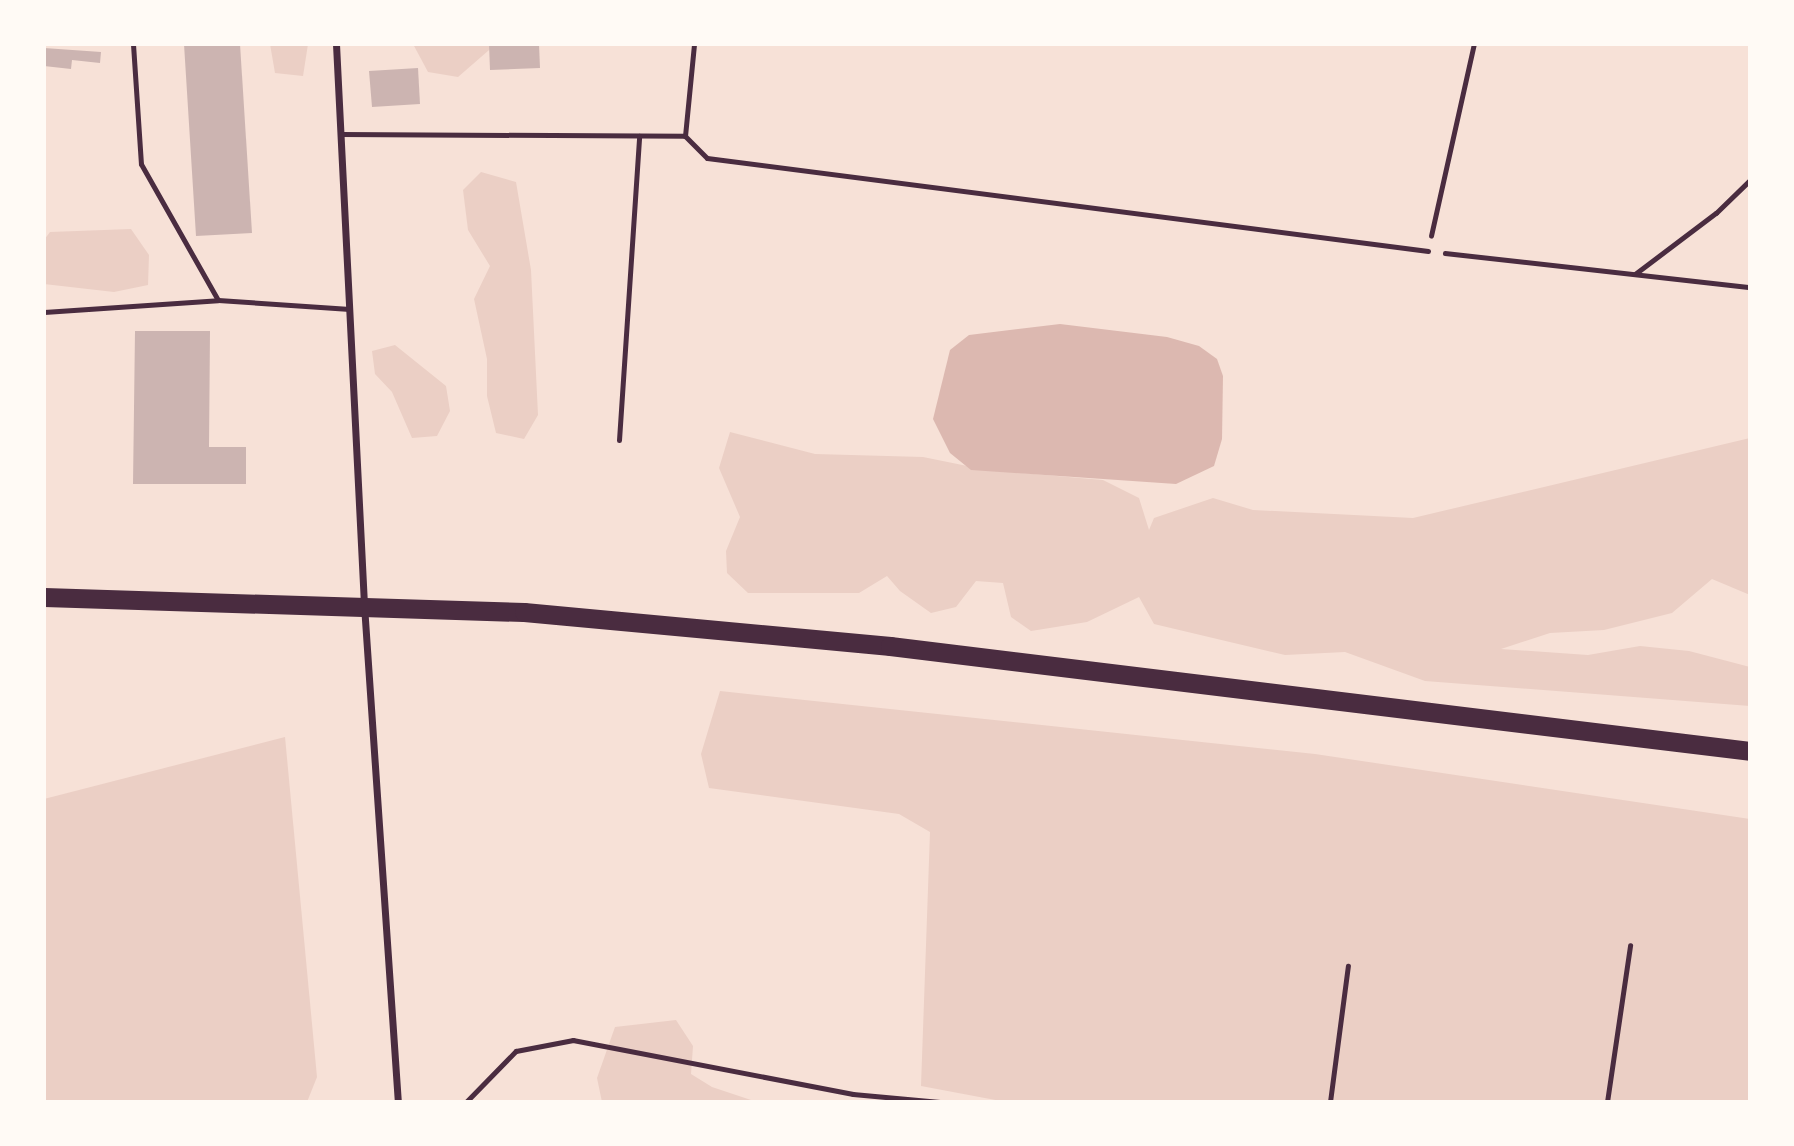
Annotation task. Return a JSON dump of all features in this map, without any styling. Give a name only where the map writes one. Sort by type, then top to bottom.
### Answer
[{"type":"highway","points":[[44,597],[524,612],[890,646],[1750,751]]},
{"type":"street","points":[[336,44],[364,605],[398,1102]]},
{"type":"lane","points":[[133,44],[141,164],[218,300]]},
{"type":"lane","points":[[685,136],[694,44]]},
{"type":"lane","points":[[341,134],[685,136],[707,158],[1427,251]]},
{"type":"lane","points":[[618,440],[639,136]]},
{"type":"lane","points":[[44,312],[218,300],[350,309]]},
{"type":"path","points":[[1474,44],[1427,251],[1750,287]]},
{"type":"path","points":[[1635,274],[1716,213],[1750,180]]},
{"type":"path","points":[[1607,1102],[1630,946]]},
{"type":"path","points":[[1330,1102],[1348,966]]},
{"type":"path","points":[[466,1102],[516,1051],[573,1040],[853,1094],[940,1102]]},
{"type":"shaded area","points":[[270,44],[308,44],[303,76],[275,73]]},
{"type":"shaded area","points":[[413,44],[496,44],[458,77],[428,72]]},
{"type":"shaded area","points":[[481,172],[516,182],[531,270],[538,415],[524,439],[496,433],[487,396],[487,359],[474,299],[490,266],[468,230],[463,190]]},
{"type":"shaded area","points":[[131,229],[149,255],[148,285],[114,292],[44,284],[44,240],[50,232]]},
{"type":"shaded area","points":[[1060,324],[1167,337],[1199,346],[1217,359],[1223,376],[1222,439],[1214,466],[1176,484],[971,470],[950,453],[933,419],[950,350],[969,335]]},
{"type":"shaded area","points":[[395,345],[446,386],[450,411],[437,436],[412,438],[392,392],[375,374],[372,351]]},
{"type":"shaded area","points":[[730,432],[815,454],[923,457],[987,470],[1103,480],[1139,498],[1149,530],[1154,518],[1213,498],[1253,510],[1413,518],[1750,438],[1750,595],[1712,579],[1672,613],[1604,630],[1550,633],[1501,649],[1588,655],[1640,646],[1689,651],[1750,667],[1750,706],[1425,681],[1345,652],[1285,655],[1154,624],[1139,597],[1087,622],[1031,631],[1011,617],[1003,583],[976,581],[956,607],[931,613],[900,591],[887,576],[859,593],[748,593],[727,573],[726,551],[740,517],[719,468]]},
{"type":"shaded area","points":[[720,691],[1315,754],[1750,819],[1750,1102],[1006,1102],[921,1086],[930,832],[899,814],[709,788],[701,754]]},
{"type":"shaded area","points":[[285,737],[317,1077],[307,1102],[44,1102],[44,799]]},
{"type":"shaded area","points":[[676,1020],[693,1046],[691,1074],[712,1087],[757,1102],[602,1102],[597,1078],[615,1027]]},
{"type":"building","points":[[184,44],[240,44],[252,233],[196,236]]},
{"type":"building","points":[[489,44],[539,44],[540,68],[490,70]]},
{"type":"building","points":[[44,48],[101,52],[100,63],[72,60],[71,69],[44,66]]},
{"type":"building","points":[[418,68],[420,104],[372,107],[369,71]]},
{"type":"building","points":[[135,331],[210,331],[209,447],[246,447],[246,484],[133,484]]}]
